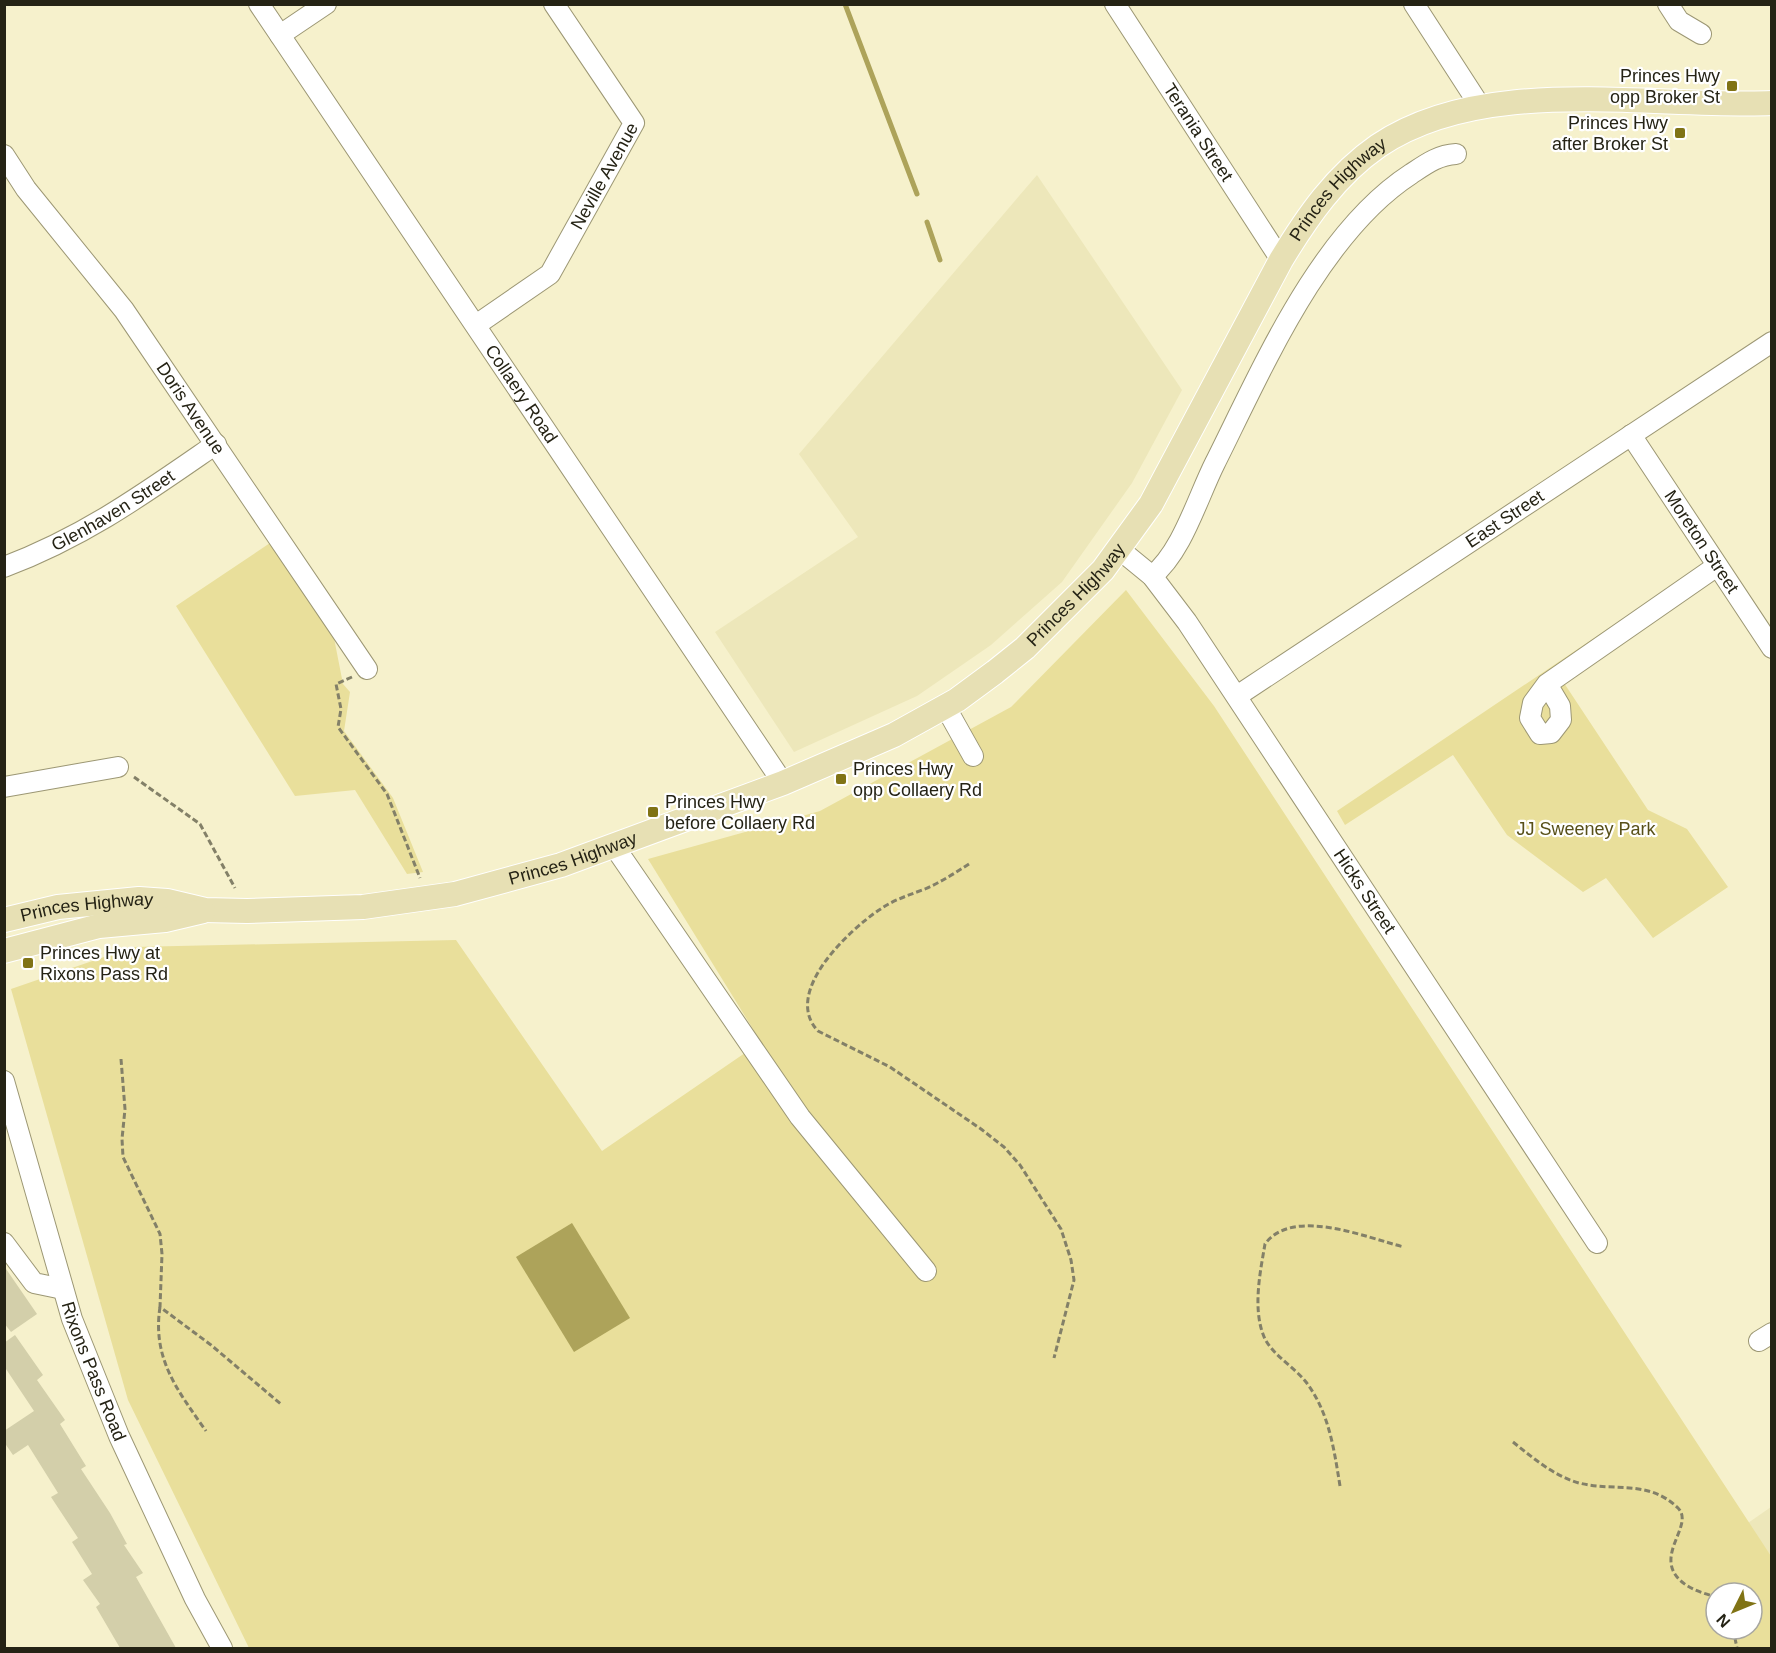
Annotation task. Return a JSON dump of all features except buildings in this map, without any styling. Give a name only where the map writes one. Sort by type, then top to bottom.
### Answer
[{"type":"main road","name":"Princes Highway","points":[[4,951],[99,926],[165,920],[205,910],[352,907],[426,899],[521,878],[783,783],[894,735],[945,706],[1025,648],[1071,604],[1119,549],[1157,494],[1281,260],[1326,195],[1371,152],[1417,125],[1480,106],[1506,102],[1557,100],[1772,103]]},
{"type":"main road","name":"Princes Highway","points":[[4,920],[58,907],[139,899],[167,901],[205,910]]},
{"type":"street","name":"Collaery Road","points":[[259,4],[783,783]]},
{"type":"street","points":[[280,35],[326,4]]},
{"type":"street","name":"Neville Avenue","points":[[476,325],[550,274],[634,123],[554,4]]},
{"type":"street","name":"Terania Street","points":[[1115,4],[1281,260]]},
{"type":"street","points":[[1414,4],[1480,106]]},
{"type":"street","points":[[1668,4],[1679,21],[1701,34]]},
{"type":"street","name":"Doris Avenue","points":[[4,154],[26,189],[124,310],[367,669]]},
{"type":"street","points":[[1152,576],[1167,564],[1215,463],[1314,276],[1346,233],[1372,204],[1433,159],[1456,154]]},
{"type":"street","name":"East Street","points":[[1236,696],[1772,342]]},
{"type":"street","name":"Moreton Street","points":[[1631,435],[1772,648]]},
{"type":"street","name":"Glenhaven Street","points":[[4,567],[44,552],[103,522],[216,444]]},
{"type":"street","name":"Hicks Street","points":[[1119,549],[1152,576],[1187,622],[1596,1243]]},
{"type":"street","points":[[1547,684],[1717,566]]},
{"type":"street","points":[[945,706],[973,756]]},
{"type":"street","points":[[4,787],[118,767]]},
{"type":"street","points":[[614,846],[800,1117],[926,1271]]},
{"type":"street","name":"Rixons Pass Road","points":[[4,1082],[11,1134],[72,1319],[119,1436],[195,1599],[222,1648]]},
{"type":"street","points":[[4,1243],[34,1283],[63,1289]]},
{"type":"path","points":[[367,669],[336,684],[341,709],[338,727],[387,794],[420,878]]},
{"type":"path","points":[[118,767],[200,824],[235,888]]},
{"type":"path","points":[[969,864],[950,877],[886,905],[853,931],[823,963],[812,980],[807,1014],[810,1023],[818,1031],[831,1040],[866,1054],[906,1077],[981,1129],[1004,1147],[1020,1165],[1061,1230],[1071,1260],[1074,1280],[1053,1358]]},
{"type":"path","points":[[121,1059],[125,1109],[123,1157],[160,1234],[162,1254],[157,1330],[168,1372],[206,1431]]},
{"type":"path","points":[[1340,1486],[1333,1443],[1322,1408],[1307,1383],[1266,1340],[1259,1307],[1265,1244],[1278,1232],[1311,1224],[1404,1247]]},
{"type":"path","points":[[160,1307],[184,1323],[282,1405]]},
{"type":"path","points":[[1513,1442],[1553,1471],[1577,1482],[1600,1487],[1645,1488],[1678,1509],[1683,1516],[1682,1528],[1671,1548],[1672,1566],[1684,1584],[1704,1592]]},
{"type":"shaded area","points":[[1037,175],[1182,390],[1132,483],[1062,582],[991,645],[917,696],[794,752],[715,632],[858,537],[799,454]]},
{"type":"shaded area","points":[[572,1223],[630,1318],[574,1352],[516,1257]]},
{"type":"shaded area","points":[[1771,1507],[1771,1556],[1748,1523]]},
{"type":"green space","points":[[270,543],[334,638],[343,684],[350,692],[344,731],[393,798],[423,872],[407,874],[355,790],[295,796],[176,606]]},
{"type":"green space","name":"JJ Sweeney Park","points":[[1701,566],[1562,680],[1648,810],[1687,829],[1728,887],[1653,938],[1606,878],[1583,892],[1507,835],[1453,755],[1345,825],[1337,811]]},
{"type":"green space","points":[[1126,590],[1214,706],[1771,1556],[1771,1648],[249,1648],[128,1400],[11,989],[133,947],[456,940],[602,1151],[761,1042],[648,859],[820,811],[1011,707]]},
{"type":"waterway","points":[[845,4],[917,194]]},
{"type":"waterway","points":[[927,222],[940,260]]},
{"type":"place","name":"Princes Hwy opp Broker St","points":[[1732,86]]},
{"type":"place","name":"Princes Hwy after Broker St","points":[[1680,133]]},
{"type":"place","name":"Princes Hwy opp Collaery Rd","points":[[841,779]]},
{"type":"place","name":"Princes Hwy before Collaery Rd","points":[[653,812]]},
{"type":"place","name":"Princes Hwy at Rixons Pass Rd","points":[[28,963]]}]
